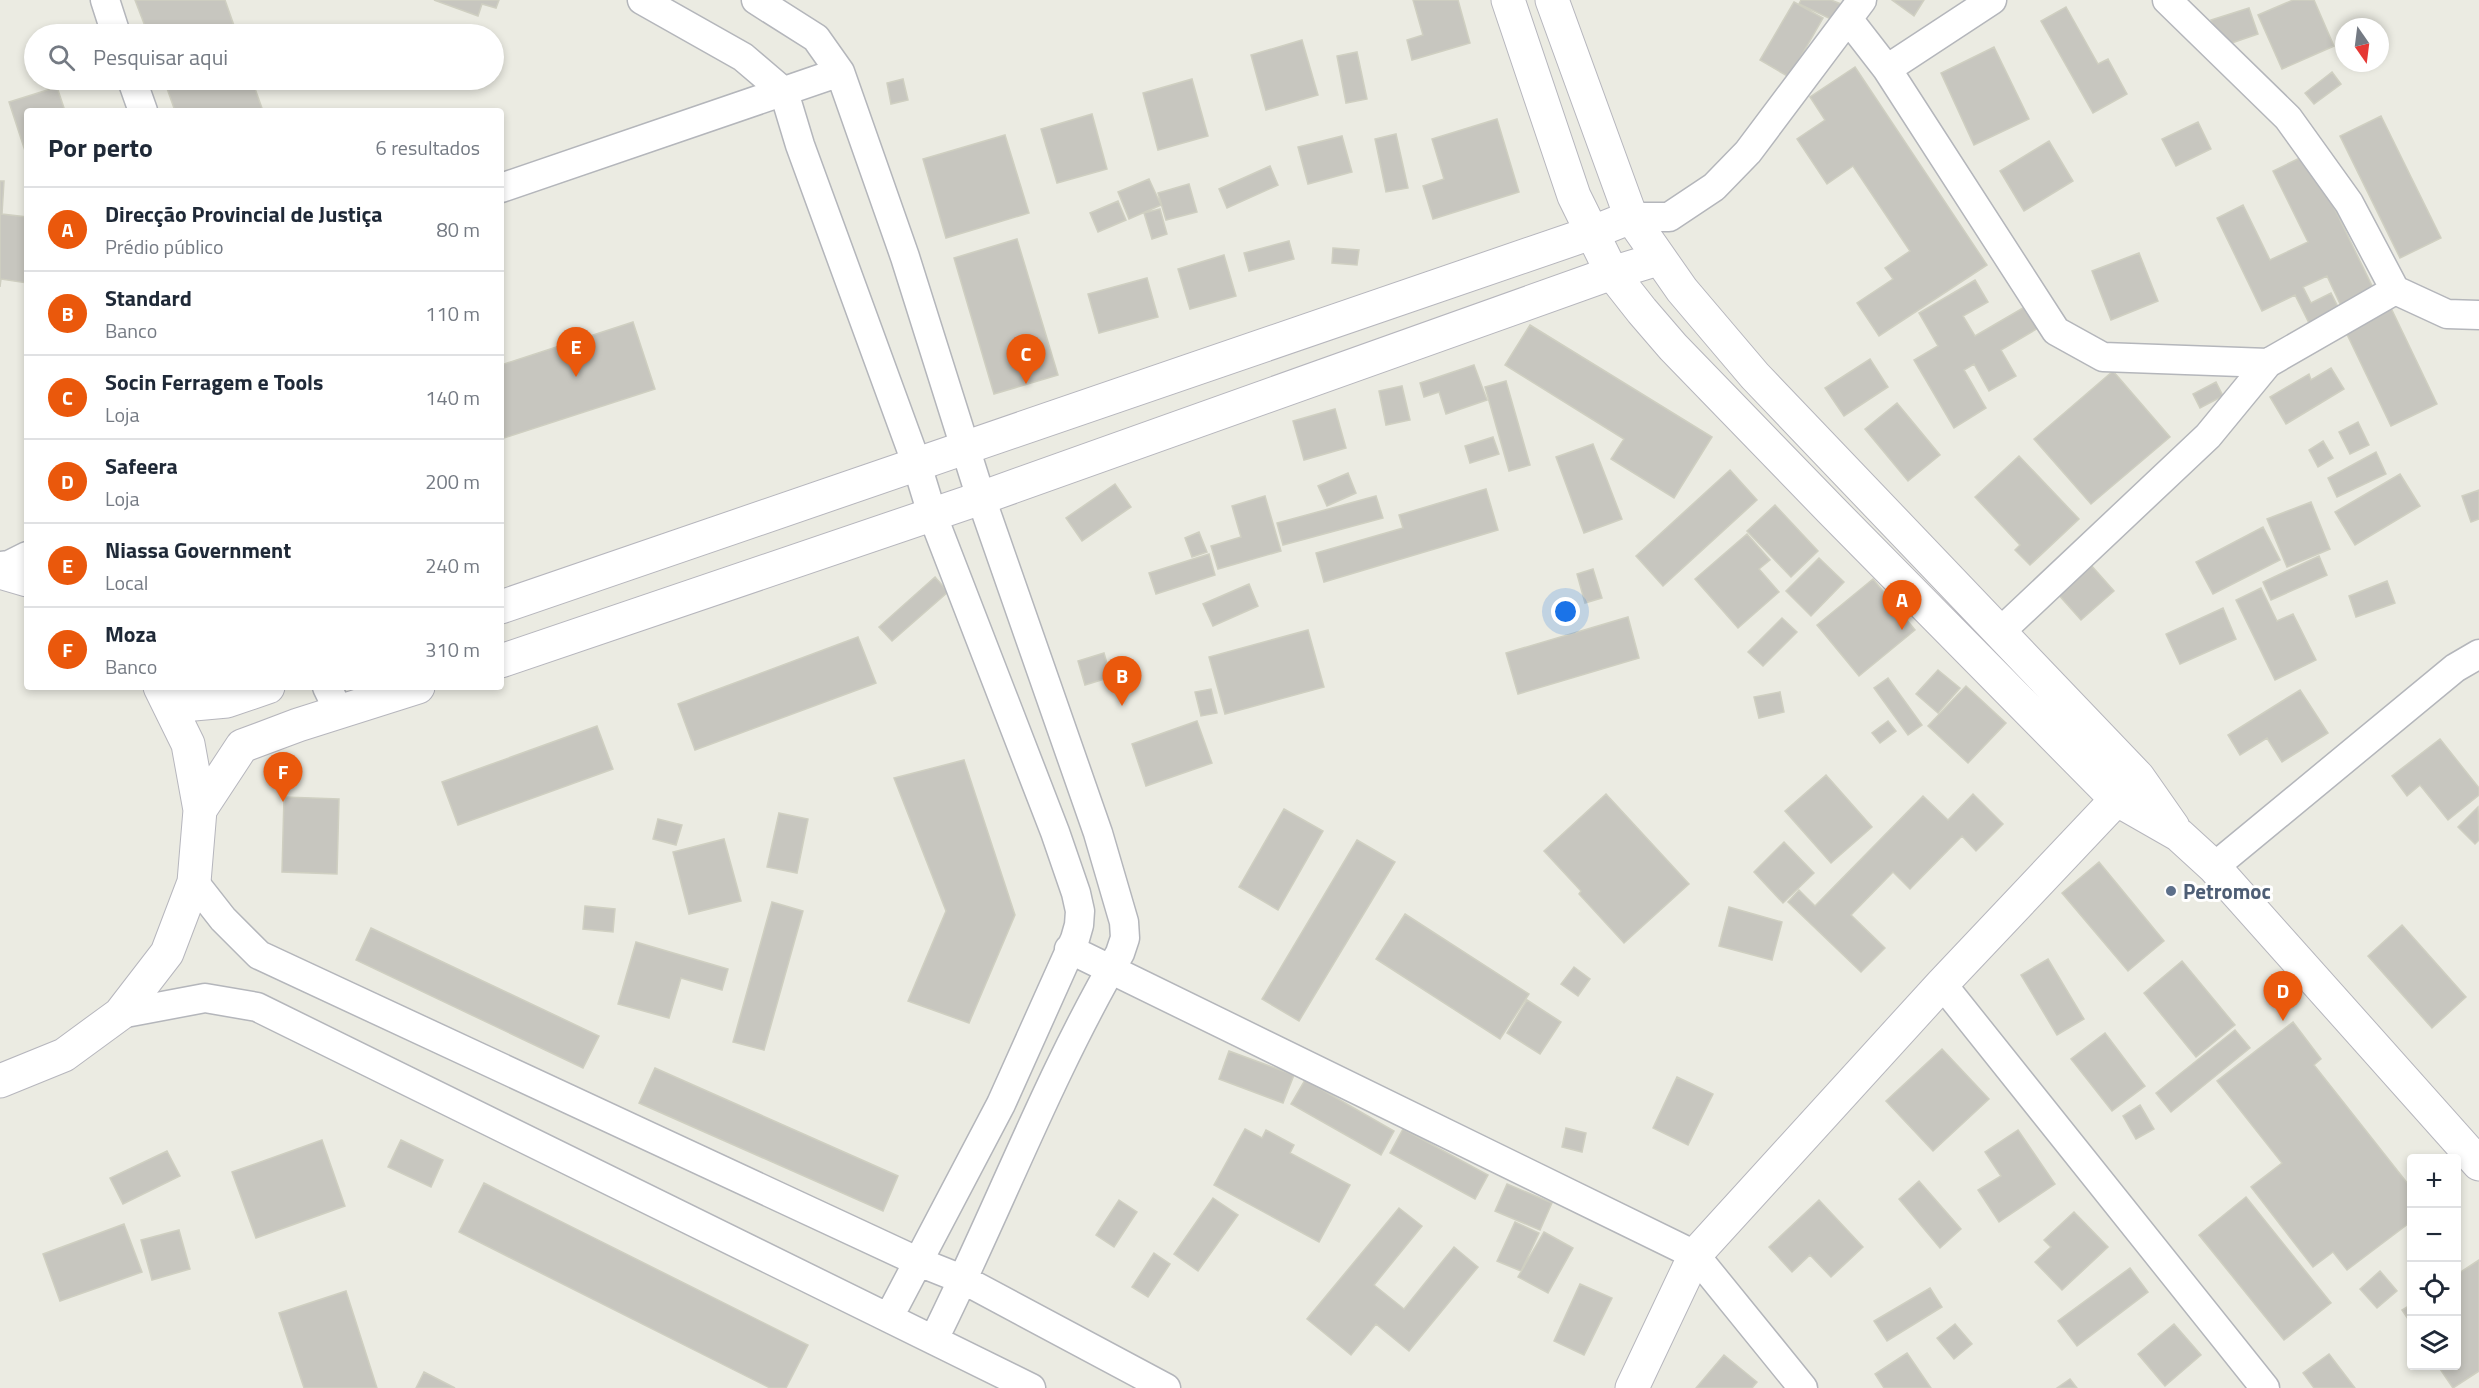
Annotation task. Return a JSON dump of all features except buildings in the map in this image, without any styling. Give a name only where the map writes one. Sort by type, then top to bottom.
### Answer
[{"type":"street","points":[[105,0],[113,24]]},
{"type":"street","points":[[642,0],[677,8],[744,57],[784,92],[800,145],[917,465],[932,514],[1055,832],[1080,911],[1079,925],[1070,949],[1001,1104],[889,1317]]},
{"type":"street","points":[[756,0],[816,38],[840,72],[905,257],[981,498],[1098,833],[1118,900],[1125,938],[1120,953],[1072,1042],[964,1280],[934,1339]]},
{"type":"street","points":[[1508,0],[1574,196],[1591,233],[1612,273],[1673,347],[2127,788],[2214,867],[2479,1164]]},
{"type":"street","points":[[1552,0],[1631,217],[1658,259],[1755,376],[1999,633],[2127,788]]},
{"type":"street","points":[[1887,69],[1992,0]]},
{"type":"street","points":[[2167,0],[2288,118],[2349,203],[2395,290],[2446,314],[2479,315]]},
{"type":"street","points":[[504,606],[1591,233],[1631,217],[1670,217],[1714,187],[1748,152],[1856,10],[1887,69],[2056,331],[2103,357],[2268,363]]},
{"type":"street","points":[[504,187],[840,72]]},
{"type":"street","points":[[136,90],[142,108]]},
{"type":"street","points":[[1658,259],[1670,217]]},
{"type":"street","points":[[504,660],[981,498],[1612,273],[1658,259]]},
{"type":"street","points":[[1999,633],[2208,436],[2268,363],[2395,290]]},
{"type":"street","points":[[681,546],[698,594]]},
{"type":"street","points":[[0,566],[9,565],[24,558]]},
{"type":"street","points":[[0,572],[24,579]]},
{"type":"street","points":[[535,596],[550,645]]},
{"type":"street","points":[[2214,867],[2455,668],[2479,654]]},
{"type":"street","points":[[0,1081],[64,1056],[120,1014],[167,953],[194,882],[200,810],[188,744],[163,690]]},
{"type":"street","points":[[168,690],[194,704],[227,701],[259,690]]},
{"type":"street","points":[[200,810],[242,746],[333,699],[397,690]]},
{"type":"street","points":[[1632,1388],[1695,1255],[1942,984],[2127,788]]},
{"type":"street","points":[[194,882],[223,919],[259,955],[919,1262],[964,1280],[1166,1388]]},
{"type":"street","points":[[1070,949],[1695,1255],[1803,1388]]},
{"type":"street","points":[[1942,984],[2265,1388]]},
{"type":"street","points":[[120,1014],[205,998],[257,1007],[1031,1388]]},
{"type":"place","name":"Niassa Government","points":[[576,377]]},
{"type":"place","name":"Socin Ferragem e Tools","points":[[1026,384]]},
{"type":"place","name":"Direcção Provincial de Justiça","points":[[1902,630]]},
{"type":"place","name":"Standard","points":[[1122,706]]},
{"type":"place","name":"Moza","points":[[283,802]]},
{"type":"place","name":"Petromoc","points":[[2171,891]]},
{"type":"place","name":"Safeera","points":[[2283,1021]]}]
